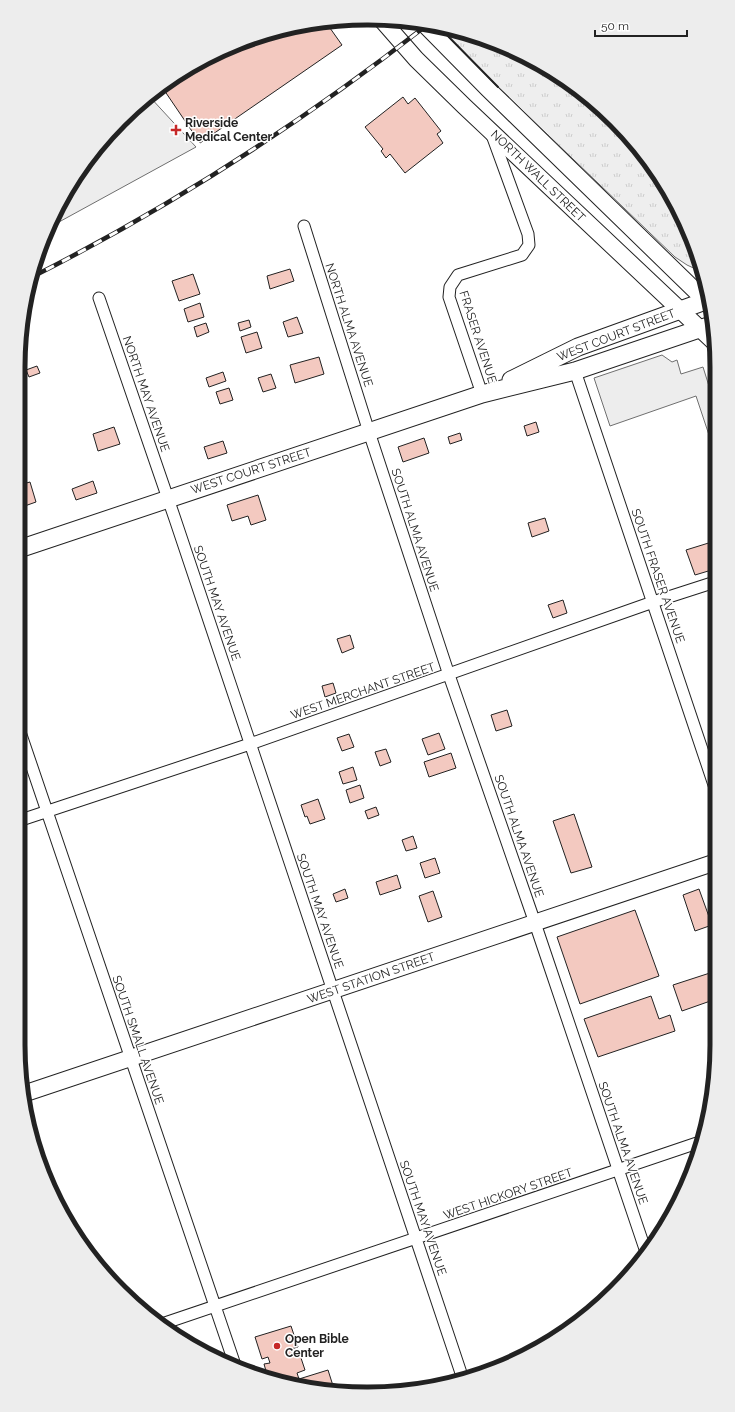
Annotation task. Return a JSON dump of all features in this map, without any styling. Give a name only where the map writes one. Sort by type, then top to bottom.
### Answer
[{"type":"main road","name":"NORTH WALL STREET","points":[[387,26],[416,59],[680,310],[706,326]]},
{"type":"main road","points":[[431,32],[488,89],[702,296]]},
{"type":"main road","name":"WEST COURT STREET","points":[[482,394],[578,347],[680,310],[703,303]]},
{"type":"main road","name":"WEST COURT STREET","points":[[25,547],[482,394],[576,371],[706,326]]},
{"type":"main road","name":"WEST STATION STREET","points":[[29,1092],[710,864]]},
{"type":"street","name":"FRASER AVENUE","points":[[482,394],[449,297],[450,287],[458,275],[522,255],[529,245],[528,234],[491,131]]},
{"type":"street","name":"NORTH ALMA AVENUE","points":[[304,226],[369,432]]},
{"type":"street","name":"NORTH MAY AVENUE","points":[[99,298],[168,499]]},
{"type":"street","name":"SOUTH FRASER AVENUE","points":[[576,371],[710,773]]},
{"type":"street","name":"SOUTH ALMA AVENUE","points":[[369,432],[449,675],[535,923],[644,1246]]},
{"type":"street","name":"SOUTH MAY AVENUE","points":[[168,499],[461,1374]]},
{"type":"street","name":"WEST MERCHANT STREET","points":[[25,819],[250,744],[653,602],[710,584]]},
{"type":"street","name":"SOUTH SMALL AVENUE","points":[[25,747],[233,1360]]},
{"type":"street","name":"WEST HICKORY STREET","points":[[167,1322],[695,1144]]},
{"type":"green space","points":[[447,35],[478,43],[499,51],[539,71],[576,96],[610,125],[639,159],[664,196],[684,236],[695,269],[675,257],[498,87]]},
{"type":"shaded area","points":[[153,101],[196,147],[57,223],[71,196],[96,159],[125,125]]},
{"type":"shaded area","points":[[662,355],[672,362],[677,360],[681,374],[703,367],[710,389],[710,438],[696,396],[610,426],[594,378]]},
{"type":"building","points":[[330,27],[342,45],[200,143],[165,92],[196,71],[236,51],[279,37]]},
{"type":"building","points":[[403,97],[408,104],[415,98],[441,131],[437,134],[443,143],[405,173],[390,154],[386,158],[381,151],[383,149],[365,127]]},
{"type":"building","points":[[290,269],[294,281],[270,289],[267,276]]},
{"type":"building","points":[[193,274],[200,294],[179,301],[172,281]]},
{"type":"building","points":[[200,303],[204,317],[188,322],[184,309]]},
{"type":"building","points":[[297,317],[303,333],[288,337],[283,322]]},
{"type":"building","points":[[249,320],[251,327],[240,331],[238,323]]},
{"type":"building","points":[[206,323],[209,332],[197,337],[194,327]]},
{"type":"building","points":[[257,332],[262,348],[246,353],[241,337]]},
{"type":"building","points":[[319,357],[324,374],[295,383],[290,365]]},
{"type":"building","points":[[37,366],[40,373],[29,377],[26,370]]},
{"type":"building","points":[[223,372],[226,381],[209,387],[206,378]]},
{"type":"building","points":[[271,374],[276,388],[263,392],[258,378]]},
{"type":"building","points":[[229,388],[233,400],[220,404],[216,392]]},
{"type":"building","points":[[536,422],[539,432],[527,436],[524,426]]},
{"type":"building","points":[[114,427],[120,444],[98,451],[93,434]]},
{"type":"building","points":[[460,433],[462,440],[450,444],[448,437]]},
{"type":"building","points":[[424,438],[429,453],[403,462],[398,447]]},
{"type":"building","points":[[223,441],[227,453],[208,459],[204,447]]},
{"type":"building","points":[[93,481],[97,493],[76,500],[72,489]]},
{"type":"building","points":[[30,482],[36,502],[25,506],[25,483]]},
{"type":"building","points":[[258,495],[266,520],[251,525],[248,516],[232,521],[227,505]]},
{"type":"building","points":[[545,518],[549,531],[532,537],[528,523]]},
{"type":"building","points":[[710,543],[710,570],[695,575],[686,550]]},
{"type":"building","points":[[563,600],[567,613],[553,618],[548,605]]},
{"type":"building","points":[[350,635],[354,648],[342,653],[337,639]]},
{"type":"building","points":[[333,683],[336,693],[325,697],[322,686]]},
{"type":"building","points":[[507,710],[512,726],[496,731],[491,715]]},
{"type":"building","points":[[439,733],[445,749],[428,755],[422,739]]},
{"type":"building","points":[[349,734],[354,747],[342,751],[337,738]]},
{"type":"building","points":[[386,749],[391,762],[380,766],[375,752]]},
{"type":"building","points":[[451,753],[456,768],[429,777],[424,762]]},
{"type":"building","points":[[353,767],[357,780],[343,784],[339,772]]},
{"type":"building","points":[[360,785],[364,798],[350,803],[346,790]]},
{"type":"building","points":[[318,799],[325,819],[310,824],[307,816],[305,817],[301,805]]},
{"type":"building","points":[[376,807],[379,815],[368,819],[365,811]]},
{"type":"building","points":[[574,814],[592,867],[571,873],[553,821]]},
{"type":"building","points":[[413,836],[417,848],[406,851],[402,840]]},
{"type":"building","points":[[435,858],[440,873],[425,878],[420,863]]},
{"type":"building","points":[[397,875],[401,888],[380,895],[376,882]]},
{"type":"building","points":[[345,889],[348,898],[336,902],[333,894]]},
{"type":"building","points":[[699,889],[710,919],[710,926],[695,931],[683,895]]},
{"type":"building","points":[[433,891],[442,917],[428,922],[419,896]]},
{"type":"building","points":[[635,910],[659,976],[580,1004],[557,937]]},
{"type":"building","points":[[710,973],[710,1001],[682,1011],[673,985]]},
{"type":"building","points":[[651,996],[659,1019],[670,1015],[675,1031],[598,1057],[584,1019]]},
{"type":"building","points":[[291,1326],[298,1347],[291,1349],[292,1355],[299,1352],[305,1370],[297,1373],[299,1379],[328,1370],[333,1385],[301,1380],[266,1371],[264,1364],[270,1363],[268,1357],[262,1359],[255,1337]]},
{"type":"railway","points":[[38,274],[133,222],[234,161],[333,95],[421,30]]},
{"type":"wall","points":[[447,35],[498,87]]},
{"type":"place","name":"Riverside Medical Center","points":[[176,130]]},
{"type":"place","name":"Open Bible Center","points":[[277,1346]]}]
